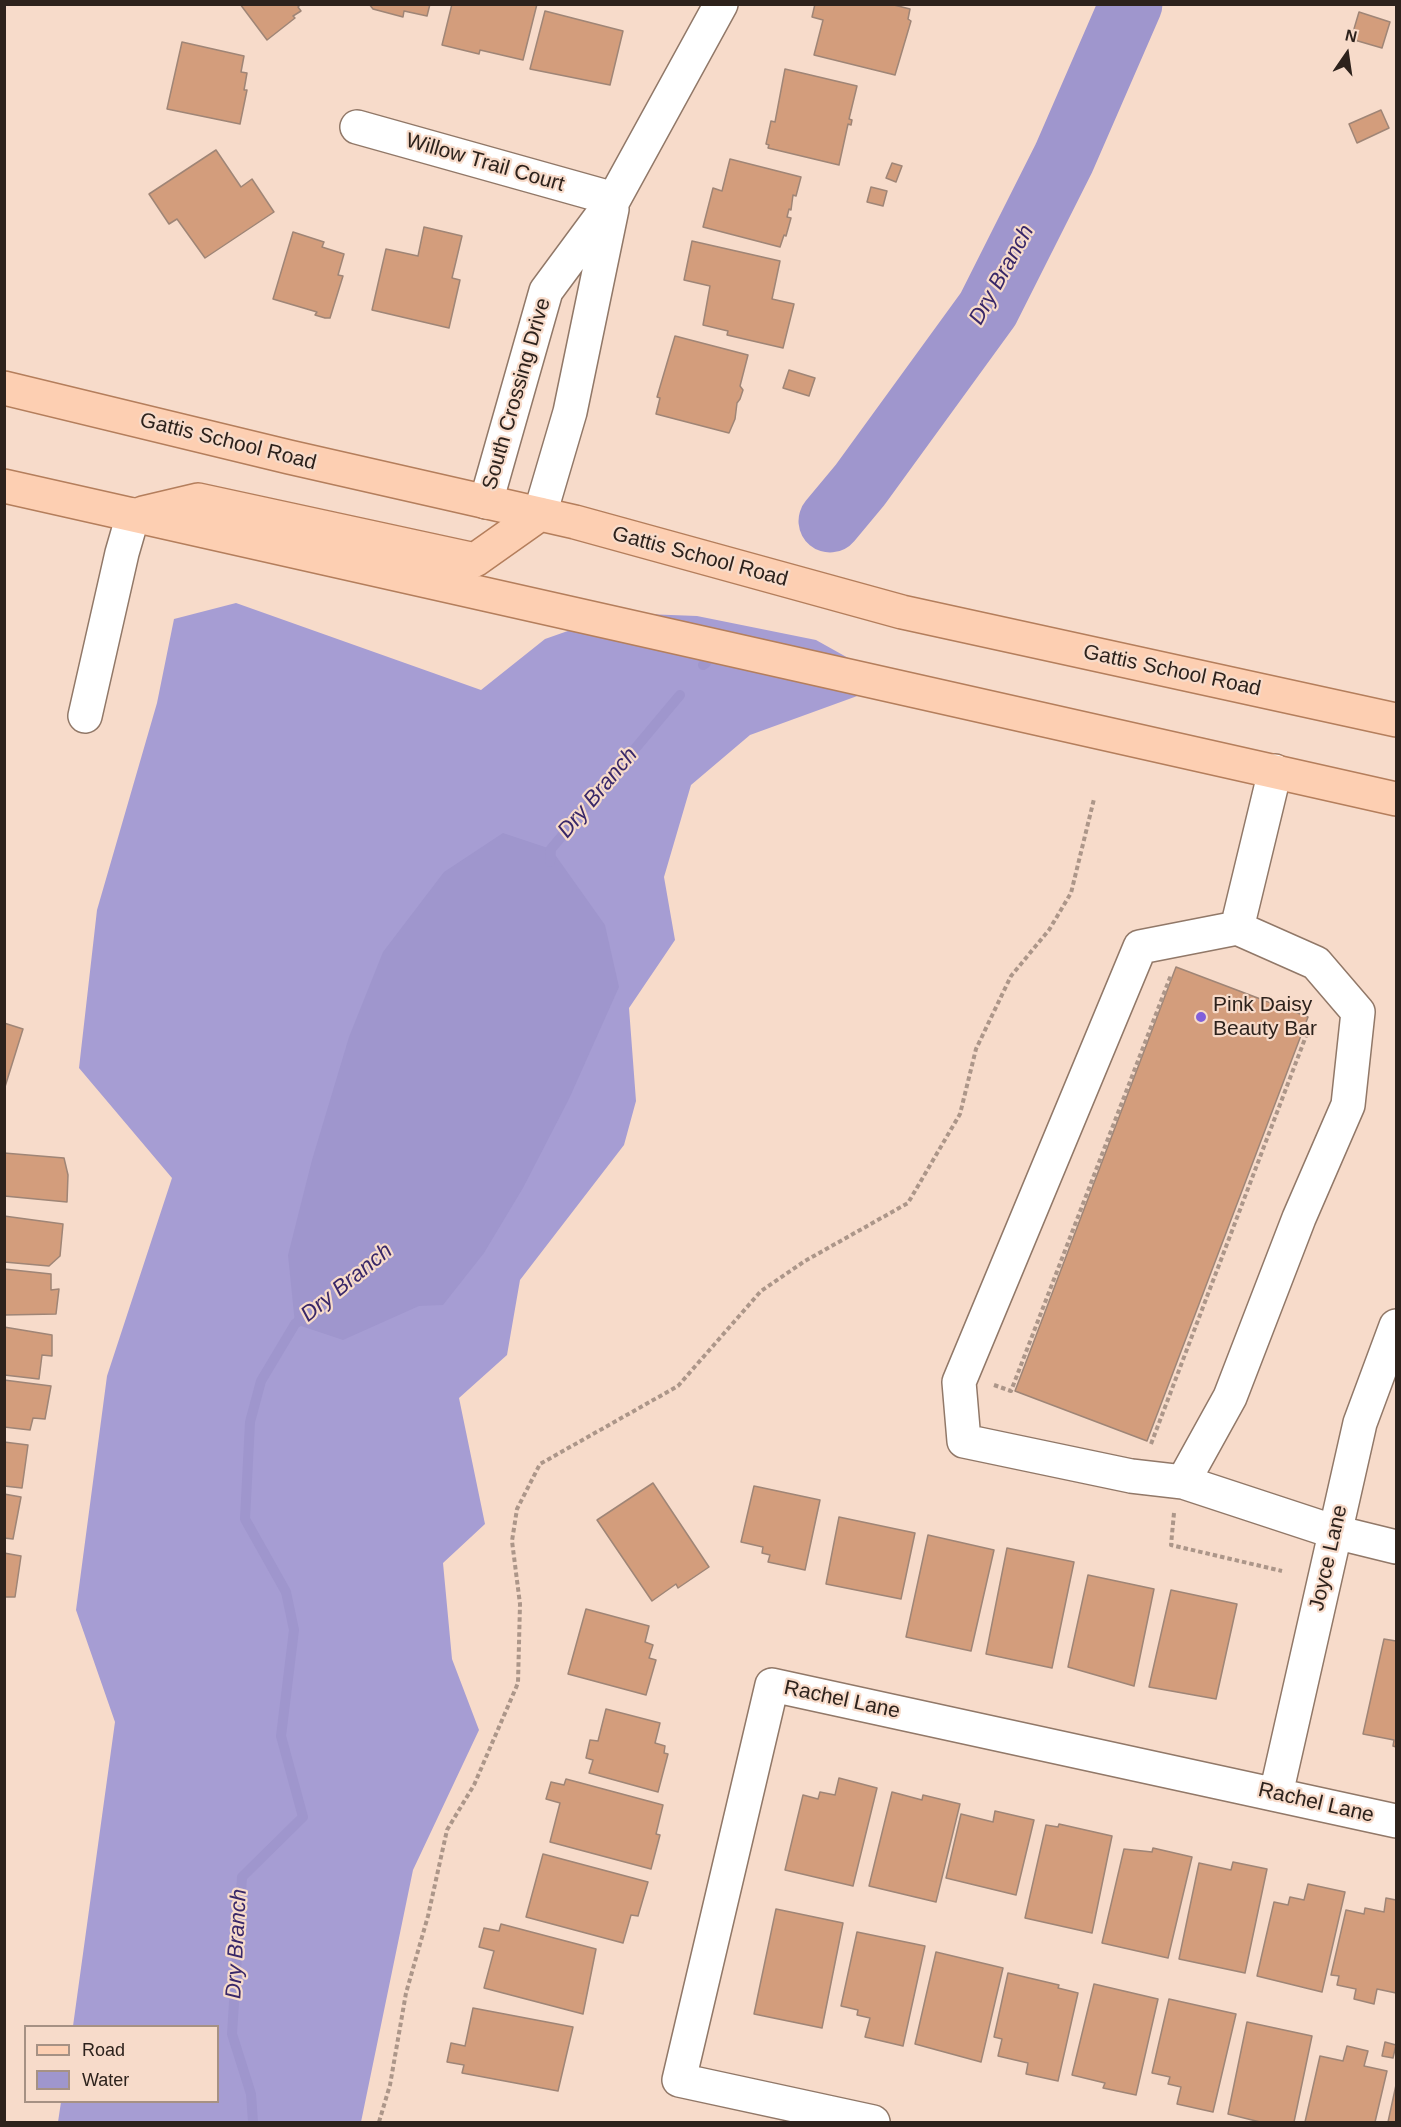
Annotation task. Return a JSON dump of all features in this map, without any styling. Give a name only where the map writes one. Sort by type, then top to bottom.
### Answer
[{"type":"main road","name":"Gattis School Road","points":[[4,388],[540,514],[902,612],[1396,720]]},
{"type":"main road","points":[[4,486],[235,536],[1396,799]]},
{"type":"main road","points":[[133,515],[198,500],[476,560],[540,514]]},
{"type":"street","name":"South Crossing Drive","points":[[486,502],[546,291],[614,199],[721,4]]},
{"type":"street","name":"Willow Trail Court","points":[[357,127],[614,199]]},
{"type":"street","name":"South Crossing Drive","points":[[540,514],[570,412],[614,199]]},
{"type":"street","points":[[85,716],[122,553],[133,515]]},
{"type":"street","points":[[1237,928],[1275,771]]},
{"type":"street","points":[[1184,1482],[1230,1397],[1299,1218],[1348,1105],[1358,1012],[1316,963],[1237,928],[1140,947],[959,1382],[964,1441],[1131,1476],[1184,1482],[1335,1532],[1396,1547]]},
{"type":"street","name":"Joyce Lane","points":[[1276,1794],[1360,1423],[1396,1326]]},
{"type":"street","name":"Rachel Lane","points":[[873,2122],[679,2080],[772,1685],[1396,1821]]},
{"type":"path","points":[[380,2122],[390,2085],[406,1993],[428,1916],[447,1830],[474,1785],[518,1683],[520,1604],[512,1541],[518,1509],[540,1464],[678,1386],[761,1291],[805,1261],[908,1203],[960,1114],[976,1049],[1011,976],[1049,930],[1071,893],[1094,799]]},
{"type":"path","points":[[1011,1390],[1173,971]]},
{"type":"path","points":[[1151,1453],[1150,1447],[1306,1036]]},
{"type":"path","points":[[1174,1513],[1171,1545],[1282,1571]]},
{"type":"shaded area","points":[[236,603],[481,690],[545,639],[619,613],[697,616],[816,640],[893,683],[750,735],[691,785],[664,877],[675,940],[629,1008],[636,1101],[624,1145],[520,1280],[507,1355],[459,1398],[485,1524],[443,1563],[452,1659],[479,1730],[413,1870],[361,2122],[58,2122],[61,2103],[219,2103],[219,2025],[73,2025],[115,1722],[76,1610],[107,1376],[172,1178],[79,1068],[97,910],[157,703],[174,619]]},
{"type":"water","points":[[503,833],[551,849],[605,925],[619,987],[569,1099],[523,1188],[484,1253],[443,1305],[419,1306],[343,1340],[295,1324],[288,1255],[312,1160],[349,1037],[383,952],[444,872]]},
{"type":"building","points":[[240,4],[301,4],[298,7],[301,11],[267,40]]},
{"type":"building","points":[[369,4],[430,4],[427,16],[404,11],[403,17],[373,9]]},
{"type":"building","points":[[452,4],[537,4],[523,60],[480,50],[479,54],[442,45]]},
{"type":"building","points":[[815,4],[890,4],[910,9],[908,19],[911,21],[895,75],[814,55],[823,20],[812,17]]},
{"type":"building","points":[[545,11],[623,31],[610,85],[530,69]]},
{"type":"building","points":[[1359,12],[1390,22],[1382,48],[1351,39]]},
{"type":"building","points":[[182,42],[244,56],[241,72],[247,73],[244,90],[247,90],[240,124],[167,109]]},
{"type":"building","points":[[785,69],[857,86],[849,119],[852,120],[851,125],[848,124],[839,165],[768,148],[769,145],[766,144],[771,121],[775,122]]},
{"type":"building","points":[[1381,110],[1389,128],[1357,143],[1349,124]]},
{"type":"building","points":[[216,150],[241,187],[252,179],[274,212],[205,258],[177,219],[169,224],[149,194]]},
{"type":"building","points":[[730,159],[801,177],[796,196],[793,195],[791,210],[789,209],[787,217],[791,218],[786,236],[784,235],[780,247],[703,227],[713,188],[722,191]]},
{"type":"building","points":[[892,163],[902,166],[896,182],[886,178]]},
{"type":"building","points":[[871,187],[887,191],[883,206],[867,202]]},
{"type":"building","points":[[424,227],[462,236],[452,278],[460,280],[449,328],[372,310],[386,249],[418,256]]},
{"type":"building","points":[[293,232],[324,242],[322,247],[344,254],[338,275],[343,276],[330,318],[315,315],[317,312],[273,299]]},
{"type":"building","points":[[692,241],[780,261],[772,299],[794,304],[783,348],[727,335],[728,331],[703,325],[710,286],[684,280]]},
{"type":"building","points":[[675,336],[748,355],[740,386],[743,390],[729,433],[656,414],[660,398],[657,397]]},
{"type":"building","points":[[789,370],[815,378],[809,396],[783,388]]},
{"type":"building","points":[[1176,967],[1308,1017],[1147,1441],[1015,1391]]},
{"type":"building","points":[[4,1023],[23,1029],[4,1090]]},
{"type":"building","points":[[4,1153],[64,1158],[68,1175],[67,1202],[4,1196]]},
{"type":"building","points":[[4,1216],[63,1224],[60,1256],[49,1266],[4,1262]]},
{"type":"building","points":[[4,1269],[51,1274],[51,1290],[59,1289],[56,1314],[4,1315]]},
{"type":"building","points":[[4,1327],[52,1335],[52,1356],[42,1355],[39,1379],[4,1375]]},
{"type":"building","points":[[4,1380],[51,1386],[45,1419],[33,1418],[30,1430],[4,1427]]},
{"type":"building","points":[[4,1442],[28,1445],[22,1488],[4,1486]]},
{"type":"building","points":[[653,1483],[709,1567],[678,1588],[676,1584],[652,1601],[597,1520]]},
{"type":"building","points":[[754,1486],[820,1500],[805,1570],[768,1562],[770,1555],[762,1553],[763,1547],[741,1542]]},
{"type":"building","points":[[4,1494],[21,1497],[13,1539],[4,1538]]},
{"type":"building","points":[[839,1517],[915,1533],[901,1599],[826,1584]]},
{"type":"building","points":[[928,1535],[994,1550],[971,1651],[906,1637]]},
{"type":"building","points":[[1007,1548],[1074,1562],[1052,1668],[986,1654]]},
{"type":"building","points":[[4,1553],[21,1556],[15,1597],[4,1597]]},
{"type":"building","points":[[1088,1575],[1154,1589],[1134,1686],[1068,1667]]},
{"type":"building","points":[[1171,1590],[1237,1604],[1216,1699],[1149,1687]]},
{"type":"building","points":[[586,1609],[649,1626],[645,1642],[653,1645],[649,1658],[656,1660],[646,1695],[568,1674]]},
{"type":"building","points":[[1384,1639],[1396,1641],[1396,1747],[1393,1746],[1394,1740],[1363,1734]]},
{"type":"building","points":[[606,1709],[660,1723],[655,1743],[665,1746],[664,1753],[668,1754],[658,1792],[589,1773],[593,1760],[586,1758],[590,1740],[598,1741]]},
{"type":"building","points":[[839,1778],[877,1788],[853,1886],[785,1870],[803,1795],[818,1799],[820,1792],[835,1795]]},
{"type":"building","points":[[566,1779],[663,1805],[656,1834],[660,1835],[651,1869],[550,1842],[560,1803],[546,1799],[551,1782],[564,1785]]},
{"type":"building","points":[[892,1792],[922,1800],[923,1795],[960,1804],[936,1902],[869,1886]]},
{"type":"building","points":[[995,1811],[1034,1820],[1016,1895],[946,1878],[961,1814],[993,1822]]},
{"type":"building","points":[[1059,1824],[1112,1836],[1092,1933],[1025,1918],[1046,1825],[1058,1827]]},
{"type":"building","points":[[1153,1848],[1192,1857],[1168,1958],[1102,1943],[1124,1849],[1152,1852]]},
{"type":"building","points":[[543,1854],[648,1882],[638,1916],[631,1915],[623,1943],[526,1917]]},
{"type":"building","points":[[1233,1862],[1267,1869],[1245,1973],[1179,1959],[1199,1863],[1231,1870]]},
{"type":"building","points":[[1308,1884],[1345,1892],[1322,1992],[1257,1976],[1274,1902],[1288,1905],[1290,1897],[1304,1900]]},
{"type":"building","points":[[1386,1898],[1396,1900],[1396,1993],[1377,1989],[1374,2004],[1354,1999],[1356,1989],[1337,1985],[1339,1976],[1331,1975],[1346,1910],[1364,1914],[1365,1908],[1384,1912]]},
{"type":"building","points":[[776,1909],[843,1923],[822,2028],[754,2014]]},
{"type":"building","points":[[501,1924],[596,1949],[583,2014],[484,1988],[494,1951],[479,1947],[484,1928],[499,1931]]},
{"type":"building","points":[[857,1932],[925,1946],[903,2046],[865,2037],[870,2018],[857,2015],[858,2010],[841,2006]]},
{"type":"building","points":[[936,1952],[1003,1968],[981,2062],[915,2044]]},
{"type":"building","points":[[1008,1973],[1059,1985],[1058,1988],[1078,1993],[1058,2081],[1026,2074],[1028,2063],[998,2056],[1002,2039],[994,2037]]},
{"type":"building","points":[[1094,1984],[1158,1999],[1136,2095],[1103,2088],[1105,2083],[1072,2075]]},
{"type":"building","points":[[1169,1999],[1236,2014],[1213,2112],[1177,2104],[1181,2087],[1168,2084],[1170,2077],[1152,2073]]},
{"type":"building","points":[[473,2008],[573,2027],[558,2091],[462,2073],[464,2065],[447,2062],[451,2043],[465,2046]]},
{"type":"building","points":[[1247,2022],[1312,2036],[1294,2122],[1260,2122],[1228,2114]]},
{"type":"building","points":[[1385,2042],[1396,2045],[1393,2058],[1382,2056]]},
{"type":"building","points":[[1347,2046],[1368,2051],[1364,2066],[1387,2071],[1375,2122],[1305,2122],[1320,2056],[1343,2061]]},
{"type":"building","points":[[1396,2085],[1396,2122],[1388,2122]]},
{"type":"waterway","name":"Dry Branch","points":[[830,521],[860,485],[988,309],[1064,158],[1131,4]]},
{"type":"waterway","name":"Dry Branch","points":[[550,862],[551,849],[680,695]]},
{"type":"waterway","name":"Dry Branch","points":[[253,2122],[251,2094],[232,2034],[242,1877],[303,1817],[281,1736],[294,1630],[286,1592],[245,1519],[250,1422],[261,1381],[295,1324],[305,1316]]},
{"type":"place","name":"Pink Daisy Beauty Bar","points":[[1201,1017]]}]
